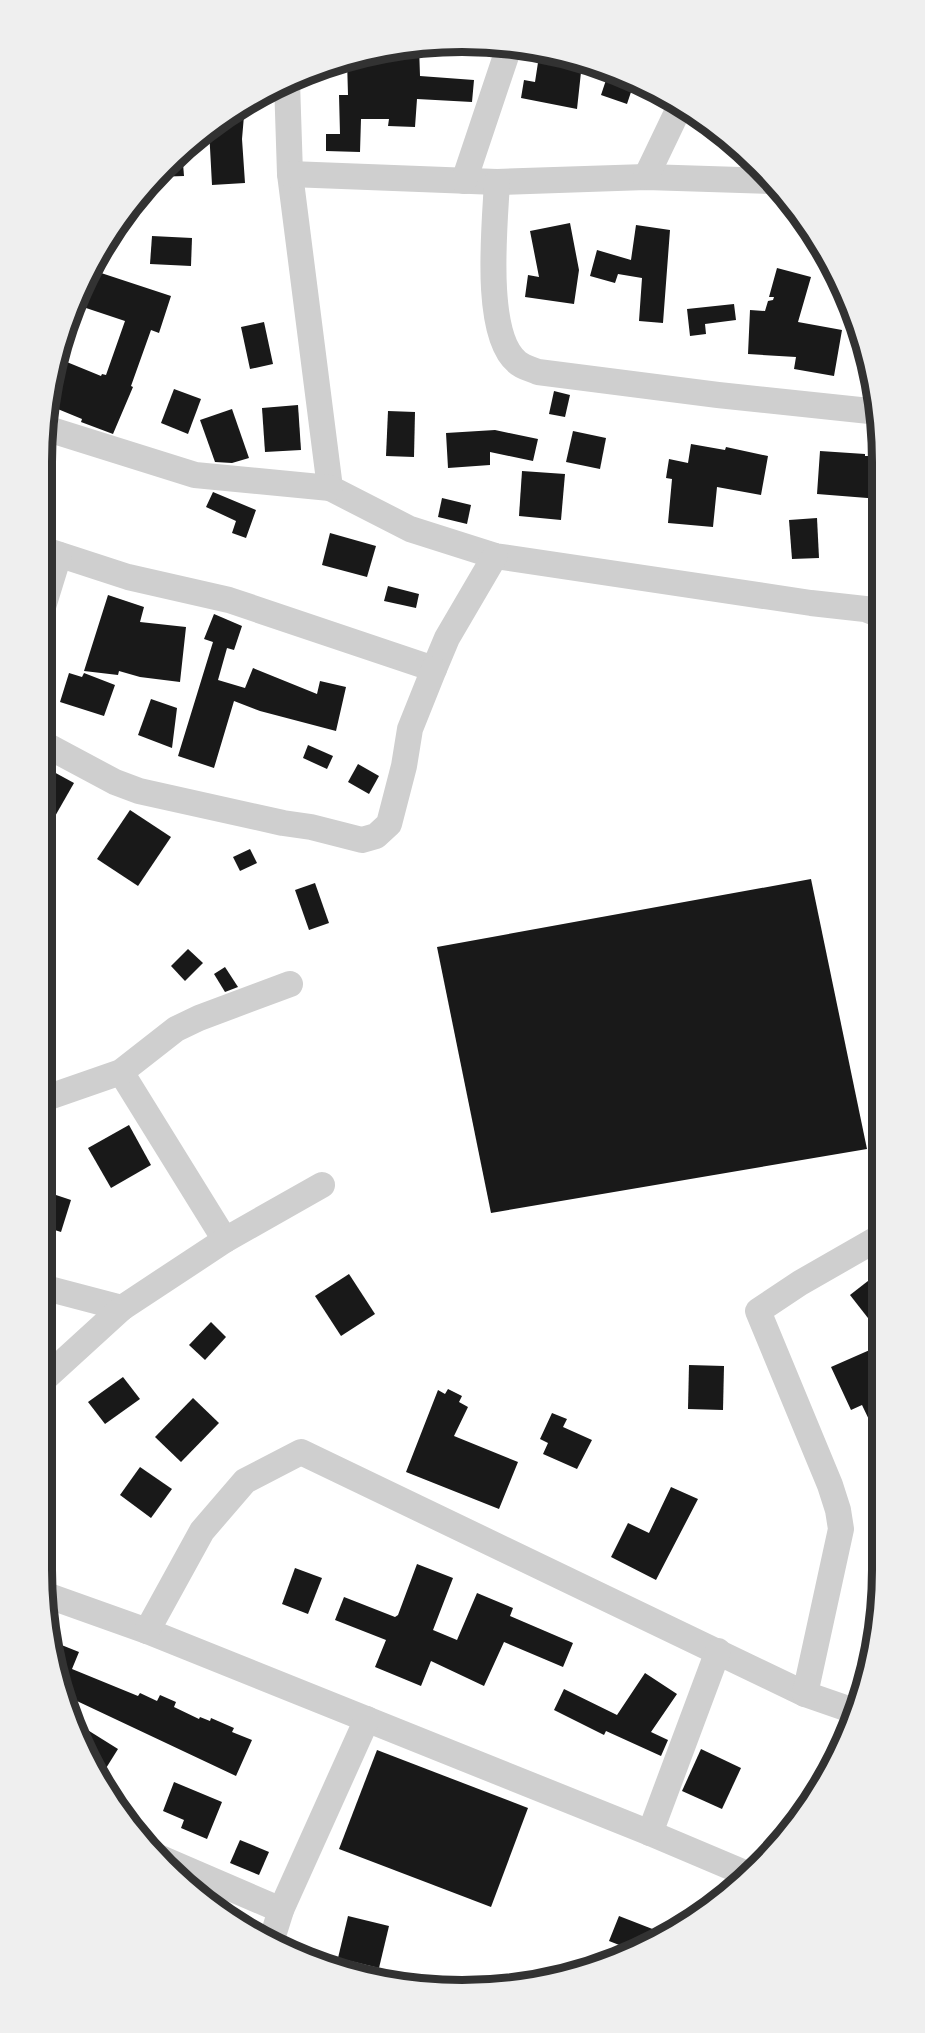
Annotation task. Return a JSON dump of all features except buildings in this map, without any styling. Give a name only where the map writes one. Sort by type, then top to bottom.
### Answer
[{"type":"street","points":[[464,181],[506,55]]},
{"type":"street","points":[[287,92],[290,174],[330,488]]},
{"type":"street","points":[[646,177],[677,113]]},
{"type":"street","points":[[290,174],[497,182],[646,177],[760,181]]},
{"type":"street","points":[[497,182],[493,280],[504,346],[517,362],[538,372],[718,395],[869,411]]},
{"type":"street","points":[[54,431],[195,475],[330,488],[410,529],[495,556],[872,612]]},
{"type":"street","points":[[52,552],[128,577],[229,600],[434,669]]},
{"type":"street","points":[[52,748],[115,782],[139,791],[362,840],[376,836],[389,824],[404,766],[410,729],[447,638],[495,556]]},
{"type":"street","points":[[52,1096],[121,1072],[176,1029],[199,1018],[290,984]]},
{"type":"street","points":[[121,1072],[225,1240]]},
{"type":"street","points":[[52,1372],[122,1308],[225,1240],[322,1185]]},
{"type":"street","points":[[805,1694],[841,1529],[830,1485],[758,1311],[800,1283],[872,1242]]},
{"type":"street","points":[[52,1290],[122,1308]]},
{"type":"street","points":[[147,1631],[202,1532],[245,1481],[302,1452],[805,1694],[848,1709]]},
{"type":"street","points":[[53,1598],[147,1631],[650,1833],[736,1876]]},
{"type":"street","points":[[650,1833],[718,1652]]},
{"type":"street","points":[[273,1934],[281,1910],[367,1719]]},
{"type":"street","points":[[179,1866],[281,1910]]}]
